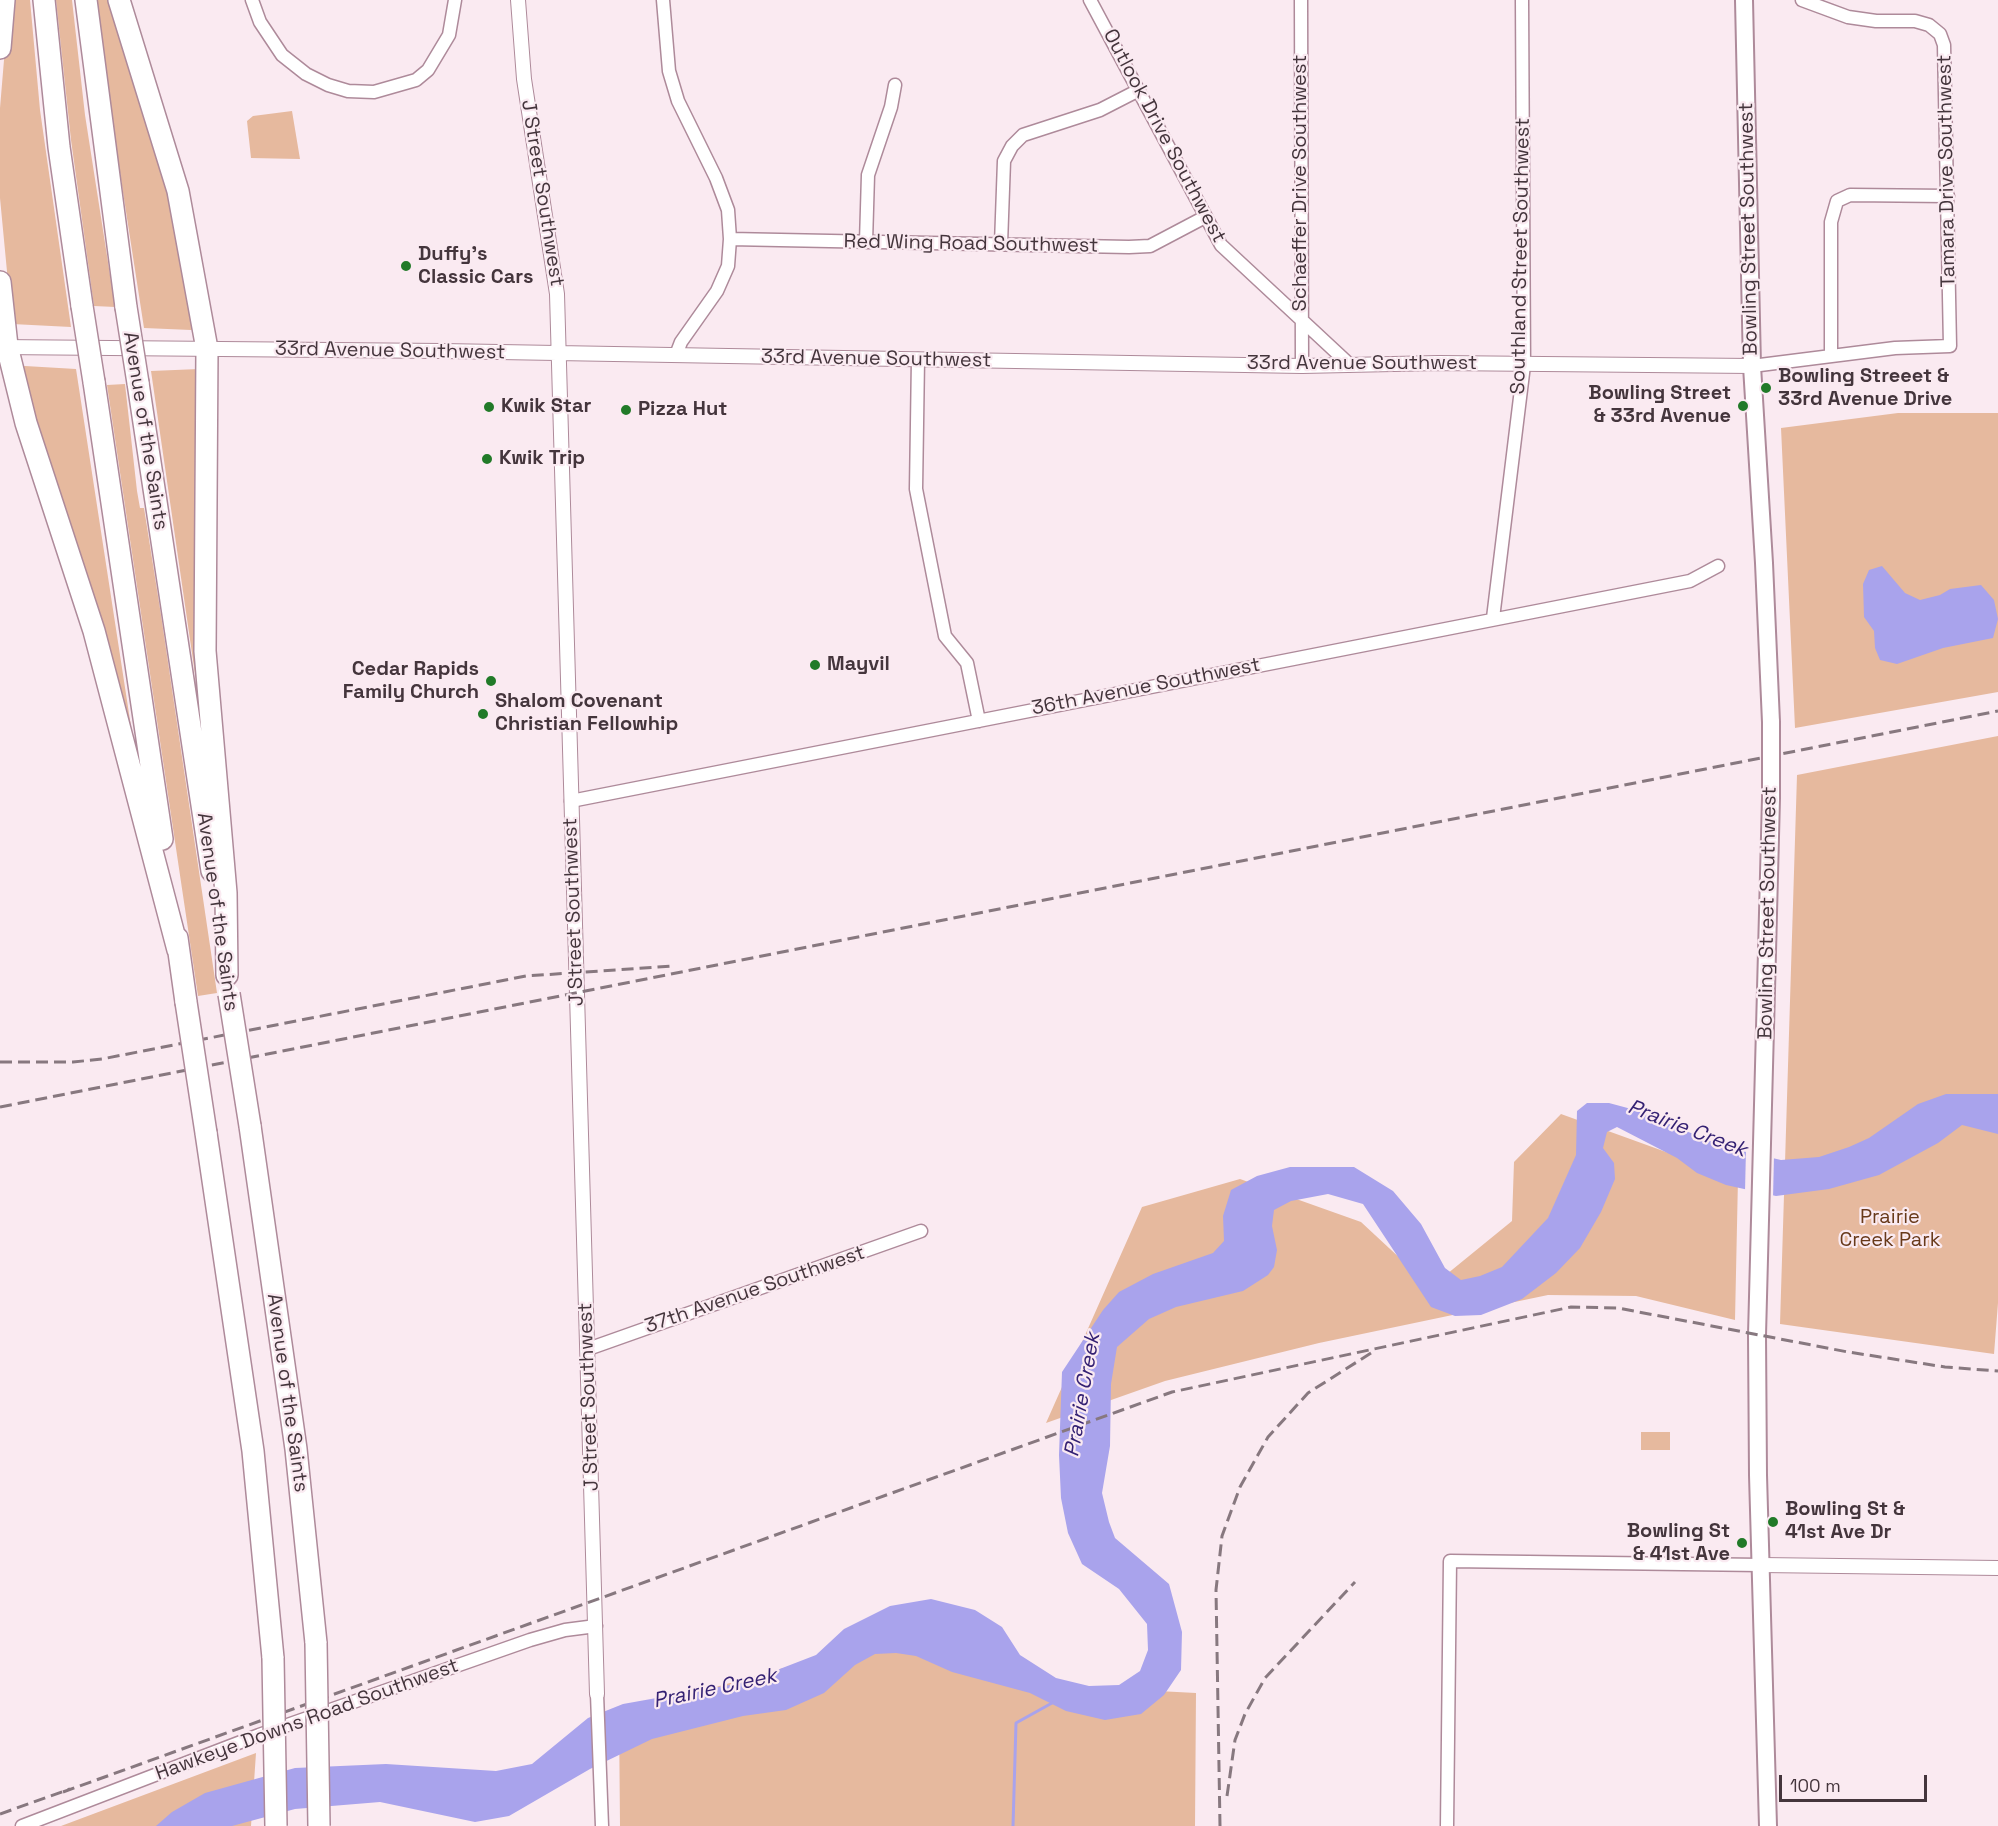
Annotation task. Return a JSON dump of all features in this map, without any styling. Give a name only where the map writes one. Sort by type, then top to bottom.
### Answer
[{"type":"highway","points":[[0,48],[4,0]]},
{"type":"highway","points":[[44,0],[59,147],[253,1451],[273,1658],[276,1826]]},
{"type":"highway","name":"Avenue of the Saints","points":[[86,0],[126,307],[296,1449],[316,1642],[319,1826]]},
{"type":"highway","points":[[119,0],[178,191],[207,349],[206,651],[226,893],[228,984]]},
{"type":"highway","points":[[0,282],[4,346],[26,423],[94,631],[118,715],[178,950]]},
{"type":"main road","name":"Bowling Street Southwest","points":[[1744,0],[1752,366],[1765,574],[1771,723],[1757,1344],[1768,1826]]},
{"type":"street","points":[[252,0],[260,22],[282,55],[306,74],[328,85],[348,91],[374,92],[396,88],[416,80],[428,70],[449,35],[455,0]]},
{"type":"street","name":"J Street Southwest","points":[[518,0],[524,79],[557,294],[560,354],[602,1826]]},
{"type":"street","points":[[663,0],[669,71],[678,101],[716,178],[728,210],[730,239],[728,266],[717,291],[681,342],[676,354]]},
{"type":"street","name":"Outlook Drive Southwest","points":[[1090,0],[1221,245],[1350,365]]},
{"type":"street","name":"Schaeffer Drive Southwest","points":[[1301,0],[1302,366]]},
{"type":"street","name":"Southland Street Southwest","points":[[1493,618],[1524,365],[1522,0]]},
{"type":"street","name":"Tamara Drive Southwest","points":[[1802,0],[1848,17],[1876,21],[1915,21],[1929,25],[1940,34],[1944,45],[1950,346],[1895,348],[1831,355]]},
{"type":"street","points":[[866,242],[868,175],[891,107],[895,85]]},
{"type":"street","points":[[1002,244],[1004,161],[1012,146],[1023,135],[1100,110],[1139,90]]},
{"type":"street","points":[[1752,366],[1831,355],[1831,222],[1837,201],[1850,195],[1948,196]]},
{"type":"street","name":"Red Wing Road Southwest","points":[[730,239],[1150,246],[1205,217]]},
{"type":"street","name":"33rd Avenue Southwest","points":[[4,346],[676,354],[1302,366],[1439,363],[1752,366]]},
{"type":"street","points":[[918,359],[916,489],[945,636],[966,663],[979,721]]},
{"type":"street","name":"36th Avenue Southwest","points":[[571,801],[1690,581],[1718,566]]},
{"type":"street","name":"37th Avenue Southwest","points":[[588,1348],[921,1231]]},
{"type":"street","points":[[1447,1826],[1450,1561],[1998,1568]]},
{"type":"street","name":"Hawkeye Downs Road Southwest","points":[[22,1826],[259,1735],[519,1644],[565,1630],[596,1626]]},
{"type":"green space","points":[[9,0],[30,0],[40,110],[71,327],[12,324],[0,198],[0,108]]},
{"type":"green space","points":[[56,0],[72,0],[85,115],[115,307],[94,306],[71,140]]},
{"type":"green space","points":[[97,0],[115,0],[174,203],[195,328],[191,330],[144,328],[112,121]]},
{"type":"green space","points":[[292,111],[300,159],[251,158],[247,121],[253,116]]},
{"type":"green space","points":[[19,367],[76,369],[132,733]]},
{"type":"green space","points":[[199,369],[203,729],[151,371]]},
{"type":"green space","points":[[125,384],[137,491],[140,508],[144,508],[217,993],[198,996],[107,385]]},
{"type":"green space","points":[[1898,413],[1998,413],[1998,692],[1795,728],[1781,428]]},
{"type":"green space","name":"Prairie Creek Park","points":[[1998,736],[1998,1303],[1994,1354],[1780,1324],[1797,775]]},
{"type":"green space","points":[[1561,1114],[1738,1178],[1735,1320],[1636,1296],[1548,1295],[1319,1343],[1165,1381],[1046,1423],[1142,1207],[1240,1179],[1361,1222],[1431,1287],[1512,1221],[1514,1162]]},
{"type":"green space","points":[[1641,1432],[1670,1432],[1670,1450],[1641,1450]]},
{"type":"green space","points":[[873,1643],[1063,1686],[1196,1693],[1195,1826],[620,1826],[619,1714]]},
{"type":"green space","points":[[256,1753],[251,1826],[61,1826]]},
{"type":"water","points":[[1882,566],[1905,593],[1920,600],[1940,595],[1950,589],[1981,585],[1994,600],[1998,619],[1993,638],[1943,648],[1897,664],[1880,660],[1875,648],[1874,631],[1864,617],[1863,584],[1869,570]]},
{"type":"water","name":"Prairie Creek","points":[[1946,1094],[1998,1094],[1998,1134],[1962,1125],[1938,1143],[1879,1175],[1829,1189],[1776,1196],[1726,1185],[1697,1173],[1677,1158],[1617,1127],[1607,1132],[1603,1148],[1614,1163],[1615,1179],[1601,1212],[1580,1248],[1556,1273],[1522,1299],[1481,1315],[1455,1316],[1431,1307],[1363,1204],[1328,1194],[1291,1201],[1274,1210],[1272,1226],[1277,1250],[1274,1267],[1268,1275],[1243,1291],[1176,1307],[1149,1319],[1117,1347],[1111,1384],[1110,1446],[1102,1493],[1115,1538],[1169,1584],[1182,1632],[1181,1670],[1164,1695],[1141,1714],[1105,1720],[1066,1711],[1030,1693],[952,1672],[916,1656],[896,1653],[875,1654],[855,1665],[824,1693],[786,1710],[743,1716],[652,1739],[590,1769],[509,1816],[475,1822],[380,1802],[295,1809],[232,1826],[156,1826],[172,1812],[205,1793],[295,1768],[386,1764],[496,1771],[532,1764],[588,1718],[623,1704],[746,1682],[816,1655],[844,1629],[890,1606],[931,1599],[975,1610],[1002,1627],[1020,1655],[1056,1678],[1089,1686],[1119,1685],[1140,1671],[1148,1650],[1147,1624],[1119,1589],[1082,1564],[1068,1533],[1061,1498],[1059,1455],[1062,1372],[1103,1310],[1119,1292],[1153,1274],[1213,1253],[1224,1241],[1223,1216],[1231,1190],[1257,1176],[1290,1167],[1354,1167],[1393,1191],[1421,1224],[1445,1268],[1461,1280],[1480,1276],[1502,1267],[1548,1218],[1576,1155],[1577,1111],[1587,1103],[1609,1103],[1635,1110],[1725,1147],[1781,1160],[1819,1157],[1849,1147],[1869,1138],[1918,1104]]},
{"type":"pier","points":[[1746,1149],[1774,1155],[1773,1198],[1745,1192]]},
{"type":"waterway","points":[[1013,1826],[1016,1723],[1052,1703]]},
{"type":"railway","points":[[0,1107],[1998,711]]},
{"type":"railway","points":[[0,1062],[73,1062],[102,1059],[526,976],[674,966]]},
{"type":"railway","points":[[63,1792],[1172,1392],[1571,1307],[1618,1308],[1848,1352],[1945,1367],[1998,1371]]},
{"type":"railway","points":[[1220,1826],[1216,1590],[1222,1536],[1240,1487],[1268,1437],[1308,1393],[1371,1353]]},
{"type":"railway","points":[[1227,1796],[1235,1740],[1245,1714],[1265,1678],[1355,1582]]},
{"type":"railway","points":[[0,1814],[70,1789]]},
{"type":"place","name":"Duffy's Classic Cars","points":[[406,266]]},
{"type":"place","name":"Bowling Streeet & 33rd Avenue Drive","points":[[1766,388]]},
{"type":"place","name":"Bowling Street & 33rd Avenue","points":[[1743,406]]},
{"type":"place","name":"Kwik Star","points":[[489,407]]},
{"type":"place","name":"Pizza Hut","points":[[626,410]]},
{"type":"place","name":"Kwik Trip","points":[[487,459]]},
{"type":"place","name":"Mayvil","points":[[815,665]]},
{"type":"place","name":"Cedar Rapids Family Church","points":[[491,681]]},
{"type":"place","name":"Shalom Covenant Christian Fellowhip","points":[[483,714]]},
{"type":"place","name":"Bowling St & 41st Ave Dr","points":[[1773,1522]]},
{"type":"place","name":"Bowling St & 41st Ave","points":[[1742,1543]]}]
